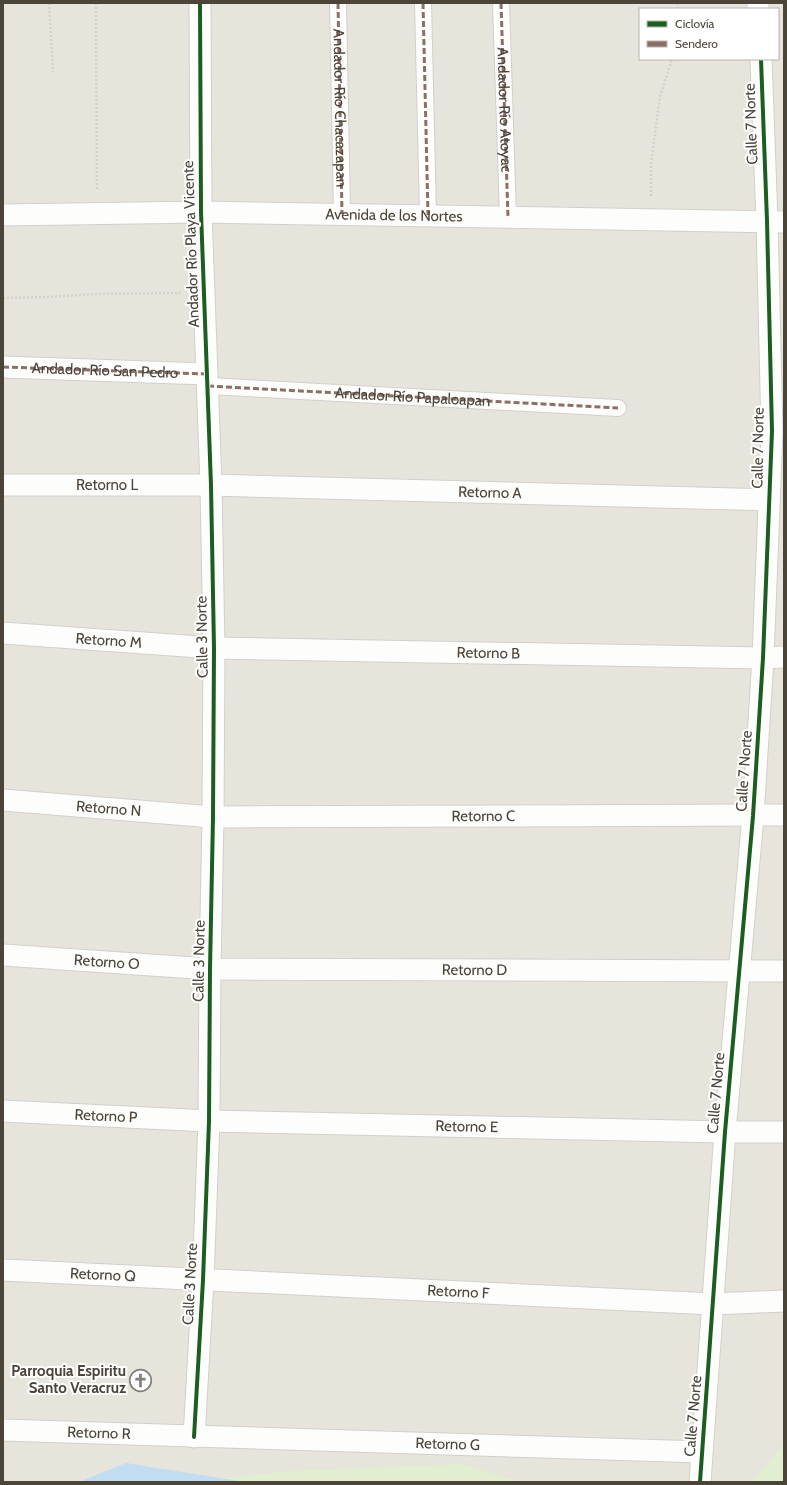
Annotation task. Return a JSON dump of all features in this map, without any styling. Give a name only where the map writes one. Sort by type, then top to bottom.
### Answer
[{"type":"street","name":"Andador Río Playa Vicente","points":[[200,3],[201,212],[211,485]]},
{"type":"street","name":"Andador Río Chacazapan","points":[[338,3],[342,214]]},
{"type":"street","points":[[423,3],[428,216]]},
{"type":"street","name":"Andador Río Atoyac","points":[[502,3],[508,217]]},
{"type":"street","name":"Calle 7 Norte","points":[[700,1482],[714,1304],[725,1132],[753,816],[763,658],[769,500],[778,432],[776,222],[760,60]]},
{"type":"street","name":"Avenida de los Nortes","points":[[3,215],[201,212],[776,222]]},
{"type":"street","name":"Andador Río San Pedro","points":[[3,367],[208,380]]},
{"type":"street","name":"Andador Río Papaloapan","points":[[208,380],[618,408]]},
{"type":"street","name":"Retorno L","points":[[3,485],[211,485]]},
{"type":"street","name":"Retorno A","points":[[211,485],[769,500]]},
{"type":"street","name":"Calle 3 Norte","points":[[194,1437],[203,1280],[209,1121],[214,648],[211,485]]},
{"type":"street","name":"Retorno M","points":[[3,633],[214,648]]},
{"type":"street","name":"Retorno B","points":[[214,648],[763,658],[784,657]]},
{"type":"street","name":"Retorno N","points":[[3,800],[213,817]]},
{"type":"street","name":"Retorno C","points":[[213,817],[784,815]]},
{"type":"street","name":"Retorno O","points":[[3,955],[210,969]]},
{"type":"street","name":"Retorno D","points":[[210,969],[784,971]]},
{"type":"street","name":"Retorno P","points":[[3,1111],[209,1121]]},
{"type":"street","name":"Retorno E","points":[[209,1121],[784,1132]]},
{"type":"street","name":"Retorno Q","points":[[3,1270],[203,1280]]},
{"type":"street","name":"Retorno F","points":[[203,1280],[714,1304],[784,1301]]},
{"type":"street","name":"Retorno R","points":[[3,1430],[194,1437]]},
{"type":"street","name":"Retorno G","points":[[194,1437],[702,1452]]},
{"type":"path","points":[[49,3],[53,72]]},
{"type":"path","points":[[96,3],[98,213]]},
{"type":"path","points":[[651,220],[651,163],[660,97],[672,60]]},
{"type":"path","points":[[3,298],[95,294],[204,293]]},
{"type":"shaded area","points":[[3,3],[784,3],[784,1482],[3,1482]]},
{"type":"green space","points":[[784,1442],[784,1482],[751,1482],[767,1465]]},
{"type":"green space","points":[[462,1464],[522,1482],[178,1482],[292,1471]]},
{"type":"water","points":[[126,1463],[244,1482],[79,1482]]},
{"type":"marked path","points":[[338,3],[342,214]]},
{"type":"marked path","points":[[423,3],[428,215]]},
{"type":"marked path","points":[[501,3],[508,217]]},
{"type":"marked path","points":[[3,367],[207,374]]},
{"type":"marked path","points":[[208,386],[618,408]]},
{"type":"cycle path","points":[[194,1437],[203,1280],[209,1121],[214,648],[211,485],[201,212],[200,3]]},
{"type":"cycle path","points":[[700,1482],[725,1132],[753,816],[763,658],[772,431],[767,221],[761,60]]},
{"type":"place","name":"Parroquia Espiritu Santo Veracruz","points":[[141,1380]]}]
